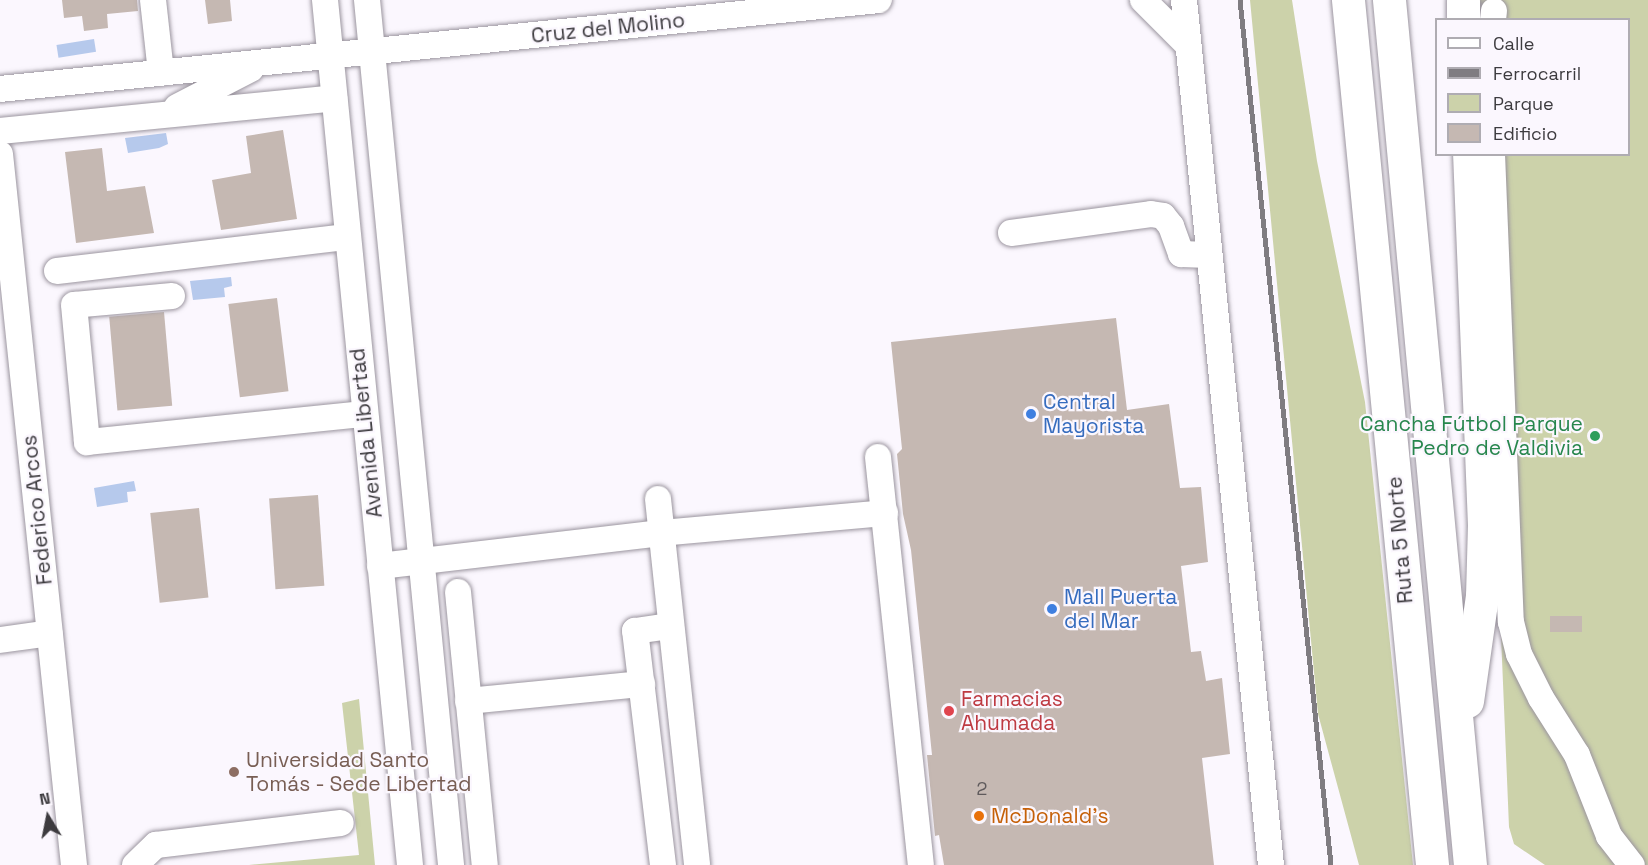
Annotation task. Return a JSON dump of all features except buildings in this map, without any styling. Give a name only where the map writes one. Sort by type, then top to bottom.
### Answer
[{"type":"highway","name":"Ruta 5 Norte","points":[[1348,0],[1432,865]]},
{"type":"highway","name":"Ruta 5 Norte","points":[[1389,0],[1470,865]]},
{"type":"highway","points":[[1463,0],[1483,17]]},
{"type":"highway","points":[[1460,748],[1481,608],[1484,525],[1469,156]]},
{"type":"street","points":[[153,0],[161,73]]},
{"type":"street","name":"Avenida Libertad","points":[[325,0],[410,865]]},
{"type":"street","name":"Avenida Libertad","points":[[366,0],[451,865]]},
{"type":"street","name":"Cruz del Molino","points":[[0,89],[373,53],[830,2],[879,0]]},
{"type":"street","points":[[1143,0],[1187,44]]},
{"type":"street","points":[[1184,0],[1271,865]]},
{"type":"street","points":[[152,116],[187,103],[265,63]]},
{"type":"street","points":[[0,131],[334,98]]},
{"type":"street","name":"Federico Arcos","points":[[0,154],[74,865]]},
{"type":"street","points":[[1492,156],[1510,622],[1519,654],[1540,698],[1577,755],[1609,836],[1632,865]]},
{"type":"street","points":[[1011,233],[1151,214],[1163,216],[1171,226],[1181,254],[1209,255]]},
{"type":"street","points":[[57,271],[347,237]]},
{"type":"street","points":[[172,296],[74,305],[87,442],[364,414]]},
{"type":"street","points":[[879,457],[921,865]]},
{"type":"street","points":[[658,499],[697,865]]},
{"type":"street","points":[[380,566],[660,533],[885,513]]},
{"type":"street","points":[[458,592],[485,865]]},
{"type":"street","points":[[663,865],[635,630],[671,626]]},
{"type":"street","points":[[0,640],[50,633]]},
{"type":"street","points":[[468,701],[642,684]]},
{"type":"street","points":[[135,865],[156,845],[341,824]]},
{"type":"green space","points":[[1250,0],[1292,0],[1317,161],[1365,402],[1413,865],[1359,865],[1318,714]]},
{"type":"green space","points":[[1476,0],[1648,0],[1648,865],[1545,865],[1514,844],[1509,827],[1481,156],[1630,156],[1630,18],[1476,18]]},
{"type":"green space","points":[[359,699],[375,865],[249,865],[359,855],[342,703]]},
{"type":"water","points":[[94,39],[96,52],[59,58],[56,45]]},
{"type":"water","points":[[166,133],[168,144],[159,148],[128,153],[125,138]]},
{"type":"water","points":[[231,277],[232,286],[224,288],[225,297],[193,300],[190,281]]},
{"type":"water","points":[[134,481],[136,491],[127,492],[128,502],[97,507],[94,488]]},
{"type":"railway","points":[[1240,0],[1331,865]]},
{"type":"place","name":"Central Mayorista","points":[[1031,414]]},
{"type":"place","name":"Cancha Fútbol Parque Pedro de Valdivia","points":[[1595,436]]},
{"type":"place","name":"Mall Puerta del Mar","points":[[1052,609]]},
{"type":"place","name":"Farmacias Ahumada","points":[[949,711]]},
{"type":"place","name":"Universidad Santo Tomás - Sede Libertad","points":[[234,772]]},
{"type":"place","name":"McDonald's","points":[[979,816]]}]
